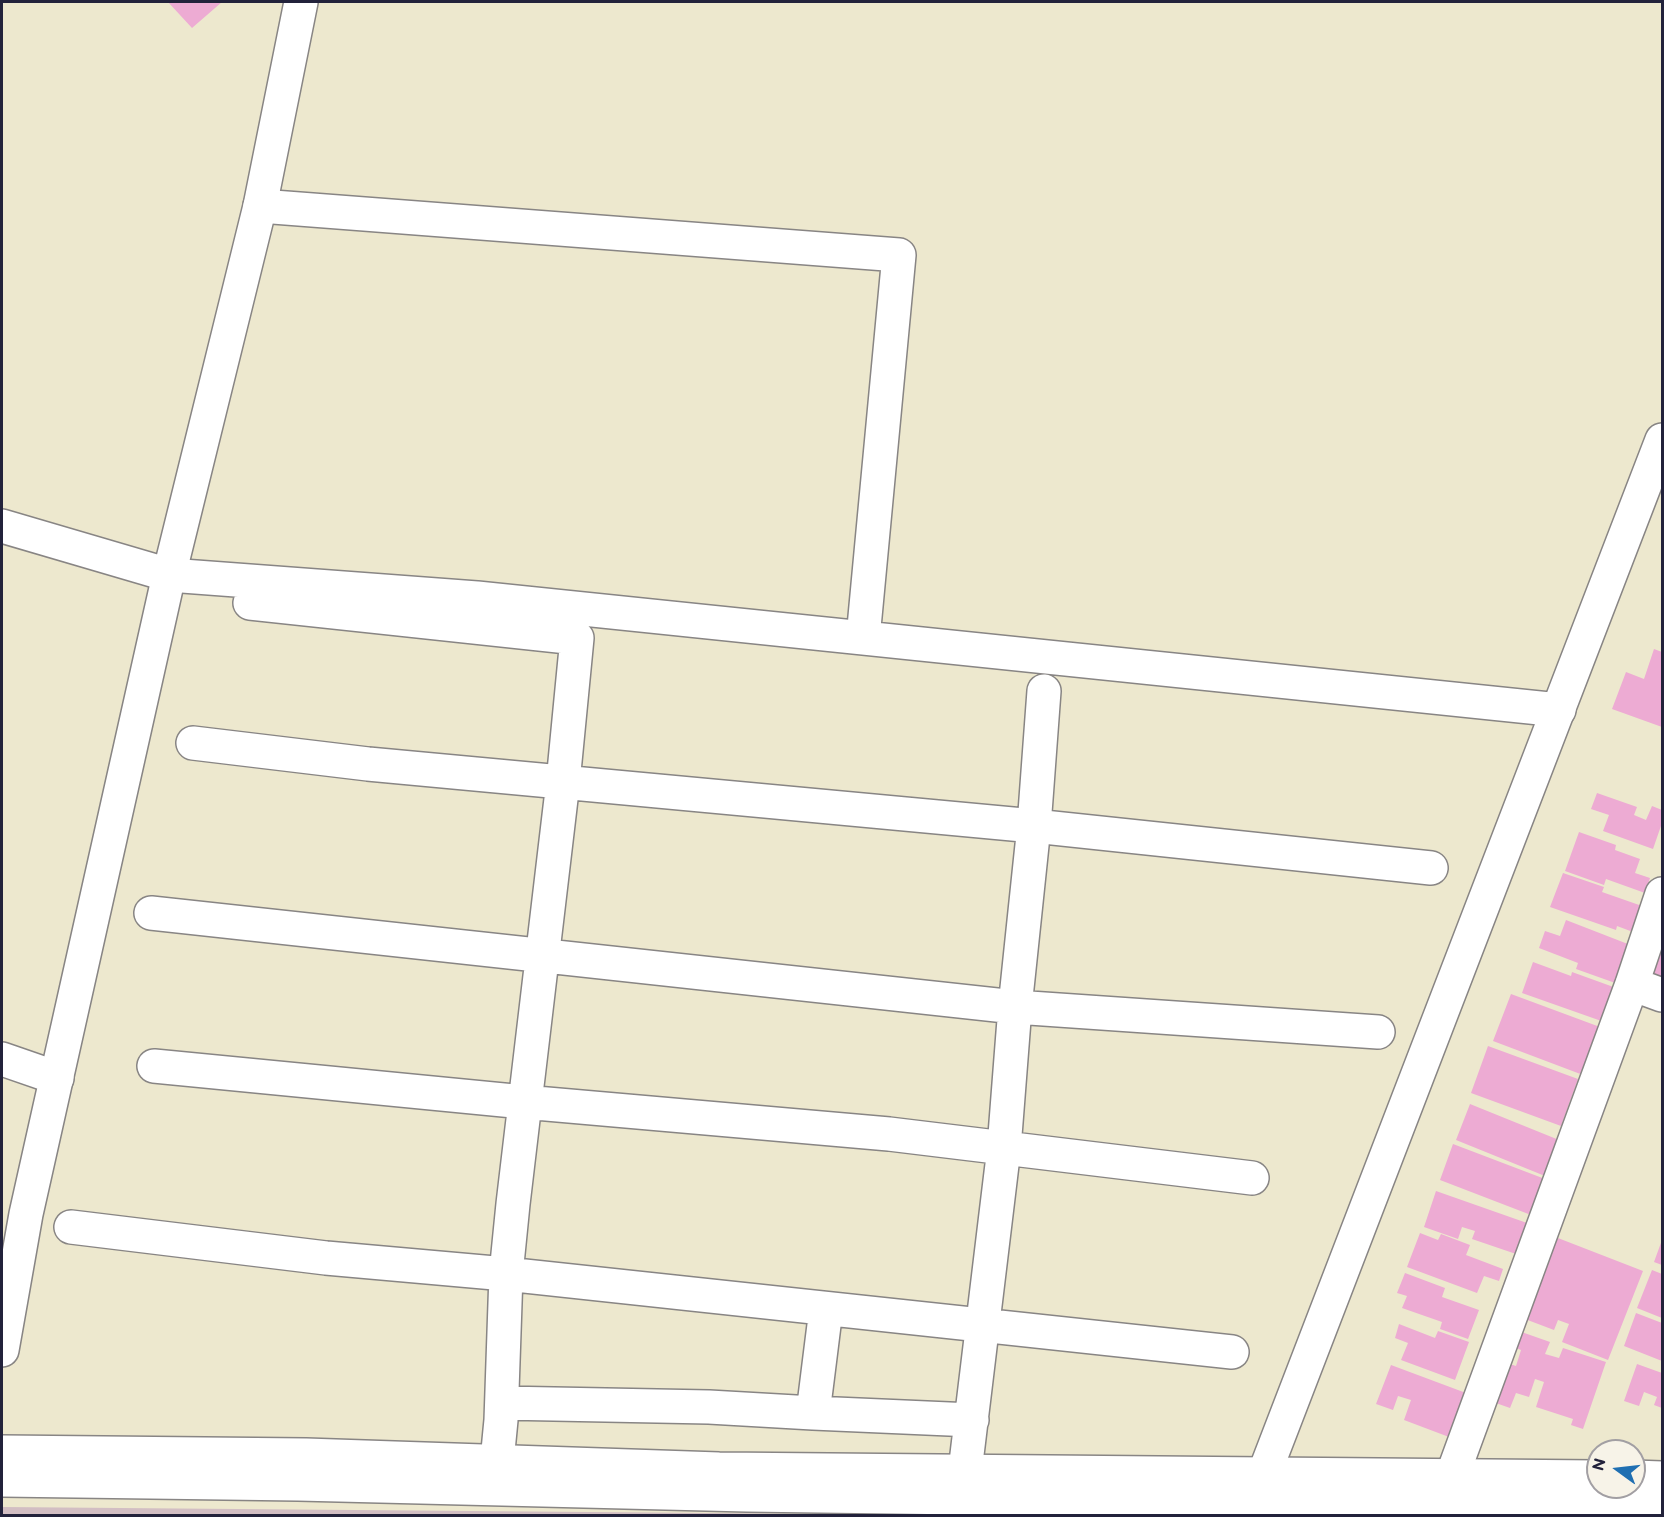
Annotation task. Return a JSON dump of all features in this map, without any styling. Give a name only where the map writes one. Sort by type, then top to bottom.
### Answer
[{"type":"street","points":[[2,1350],[26,1214],[169,575],[260,206],[301,2]]},
{"type":"street","points":[[260,206],[899,255],[863,638]]},
{"type":"street","points":[[1255,1497],[1662,440]]},
{"type":"street","points":[[2,526],[169,575],[477,598],[1559,710]]},
{"type":"street","points":[[241,602],[578,638],[506,1274],[502,1403],[497,1461]]},
{"type":"street","points":[[965,1471],[1004,1148],[1015,1007],[1035,826],[1044,691]]},
{"type":"street","points":[[193,743],[368,764],[1035,826],[1431,868]]},
{"type":"street","points":[[1452,1476],[1632,984],[1662,894]]},
{"type":"street","points":[[151,913],[1015,1007],[1378,1032]]},
{"type":"street","points":[[1632,984],[1662,995]]},
{"type":"street","points":[[2,1059],[57,1078]]},
{"type":"street","points":[[154,1065],[524,1102],[889,1134],[1252,1178]]},
{"type":"street","points":[[71,1227],[326,1258],[506,1274],[1232,1352]]},
{"type":"street","points":[[813,1413],[826,1309]]},
{"type":"street","points":[[502,1403],[709,1407],[972,1420]]},
{"type":"street","points":[[2,1452],[306,1455],[719,1468],[965,1471],[1255,1497],[1452,1476],[1586,1477]]},
{"type":"street","points":[[1646,1477],[1662,1478]]},
{"type":"street","points":[[2,1480],[298,1484],[758,1496],[1255,1497],[1662,1502]]},
{"type":"shaded area","points":[[3,1507],[823,1514],[2,1515]]},
{"type":"building","points":[[168,2],[222,2],[192,28]]},
{"type":"building","points":[[1654,649],[1662,652],[1662,727],[1612,709],[1626,672],[1644,679]]},
{"type":"building","points":[[1597,793],[1637,807],[1634,815],[1646,820],[1652,806],[1662,810],[1662,823],[1653,849],[1603,831],[1609,815],[1591,809]]},
{"type":"building","points":[[1579,832],[1616,845],[1615,850],[1640,859],[1635,873],[1650,878],[1645,893],[1606,879],[1604,885],[1565,871]]},
{"type":"building","points":[[1563,873],[1604,887],[1602,892],[1642,906],[1633,932],[1617,926],[1616,930],[1550,907]]},
{"type":"building","points":[[1566,920],[1633,946],[1618,984],[1576,969],[1578,963],[1539,948],[1545,931],[1560,936]]},
{"type":"building","points":[[1662,935],[1662,986],[1639,978]]},
{"type":"building","points":[[1533,962],[1571,976],[1572,972],[1619,989],[1607,1023],[1522,993]]},
{"type":"building","points":[[1511,994],[1600,1027],[1583,1075],[1493,1041]]},
{"type":"building","points":[[1488,1046],[1578,1079],[1561,1126],[1471,1093]]},
{"type":"building","points":[[1470,1104],[1559,1140],[1545,1176],[1456,1140]]},
{"type":"building","points":[[1453,1144],[1545,1179],[1531,1215],[1440,1180]]},
{"type":"building","points":[[1436,1191],[1527,1223],[1516,1254],[1472,1239],[1475,1231],[1462,1227],[1458,1239],[1424,1227]]},
{"type":"building","points":[[1420,1233],[1438,1240],[1441,1234],[1470,1245],[1466,1255],[1503,1269],[1499,1281],[1484,1276],[1477,1293],[1407,1267]]},
{"type":"building","points":[[1545,1233],[1643,1271],[1608,1360],[1562,1342],[1569,1324],[1558,1320],[1554,1330],[1517,1316]]},
{"type":"building","points":[[1662,1240],[1662,1265],[1654,1262]]},
{"type":"building","points":[[1652,1270],[1662,1274],[1662,1318],[1637,1308]]},
{"type":"building","points":[[1405,1273],[1445,1288],[1442,1297],[1479,1310],[1468,1339],[1440,1329],[1442,1322],[1402,1308],[1407,1296],[1397,1293]]},
{"type":"building","points":[[1636,1313],[1662,1323],[1662,1361],[1624,1346]]},
{"type":"building","points":[[1399,1324],[1435,1338],[1438,1331],[1469,1342],[1455,1380],[1401,1360],[1408,1343],[1395,1338]]},
{"type":"building","points":[[1513,1329],[1550,1342],[1545,1354],[1559,1358],[1563,1348],[1606,1362],[1583,1429],[1571,1425],[1573,1419],[1536,1407],[1544,1382],[1535,1379],[1529,1397],[1516,1393],[1510,1408],[1493,1402],[1507,1363],[1516,1366],[1521,1350],[1508,1345]]},
{"type":"building","points":[[1637,1364],[1662,1373],[1662,1408],[1654,1405],[1657,1397],[1644,1392],[1639,1406],[1624,1401]]},
{"type":"building","points":[[1391,1365],[1466,1393],[1449,1437],[1404,1420],[1411,1400],[1398,1396],[1393,1410],[1376,1404]]}]
